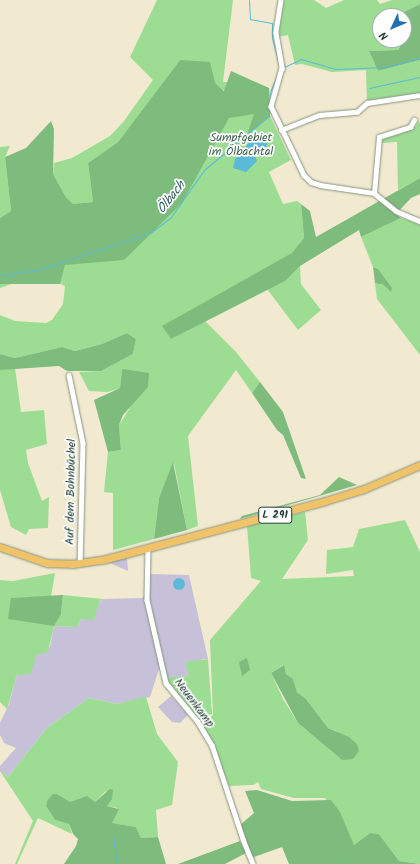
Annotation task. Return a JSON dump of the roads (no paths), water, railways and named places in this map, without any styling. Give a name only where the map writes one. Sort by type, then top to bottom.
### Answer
[{"type":"main road","name":"L 291","points":[[0,547],[40,561],[80,563],[148,548],[364,489],[420,465]]},
{"type":"street","points":[[281,0],[276,33],[282,68],[271,106],[301,170],[311,182],[374,193],[396,211],[420,221]]},
{"type":"street","points":[[281,130],[319,116],[357,112],[367,104],[420,95]]},
{"type":"street","points":[[374,193],[379,137],[410,127],[414,120]]},
{"type":"street","name":"Auf dem Bohnbüchel","points":[[69,375],[83,443],[80,563]]},
{"type":"street","name":"Neuenkamp","points":[[148,548],[147,600],[166,683],[212,745],[243,839],[253,864]]},
{"type":"water","points":[[261,134],[267,144],[264,152],[259,152],[255,156],[257,161],[246,172],[233,168],[235,159],[252,139]]},
{"type":"water","points":[[179,578],[183,580],[185,584],[183,588],[179,590],[175,588],[173,584],[175,580]]},
{"type":"waterway","name":"Ölbach","points":[[0,274],[10,276],[15,272],[35,271],[150,233],[171,217],[204,170],[269,116],[270,92],[280,68],[272,38],[272,23],[250,19],[249,0]]},
{"type":"waterway","name":"Ölbach","points":[[284,67],[301,59],[336,69],[386,67],[420,58]]},
{"type":"waterway","points":[[369,88],[420,77]]},
{"type":"waterway","points":[[113,838],[117,864]]},
{"type":"park label","name":"Sumpfgebiet im Ölbachtal","points":[[241,145]]}]
